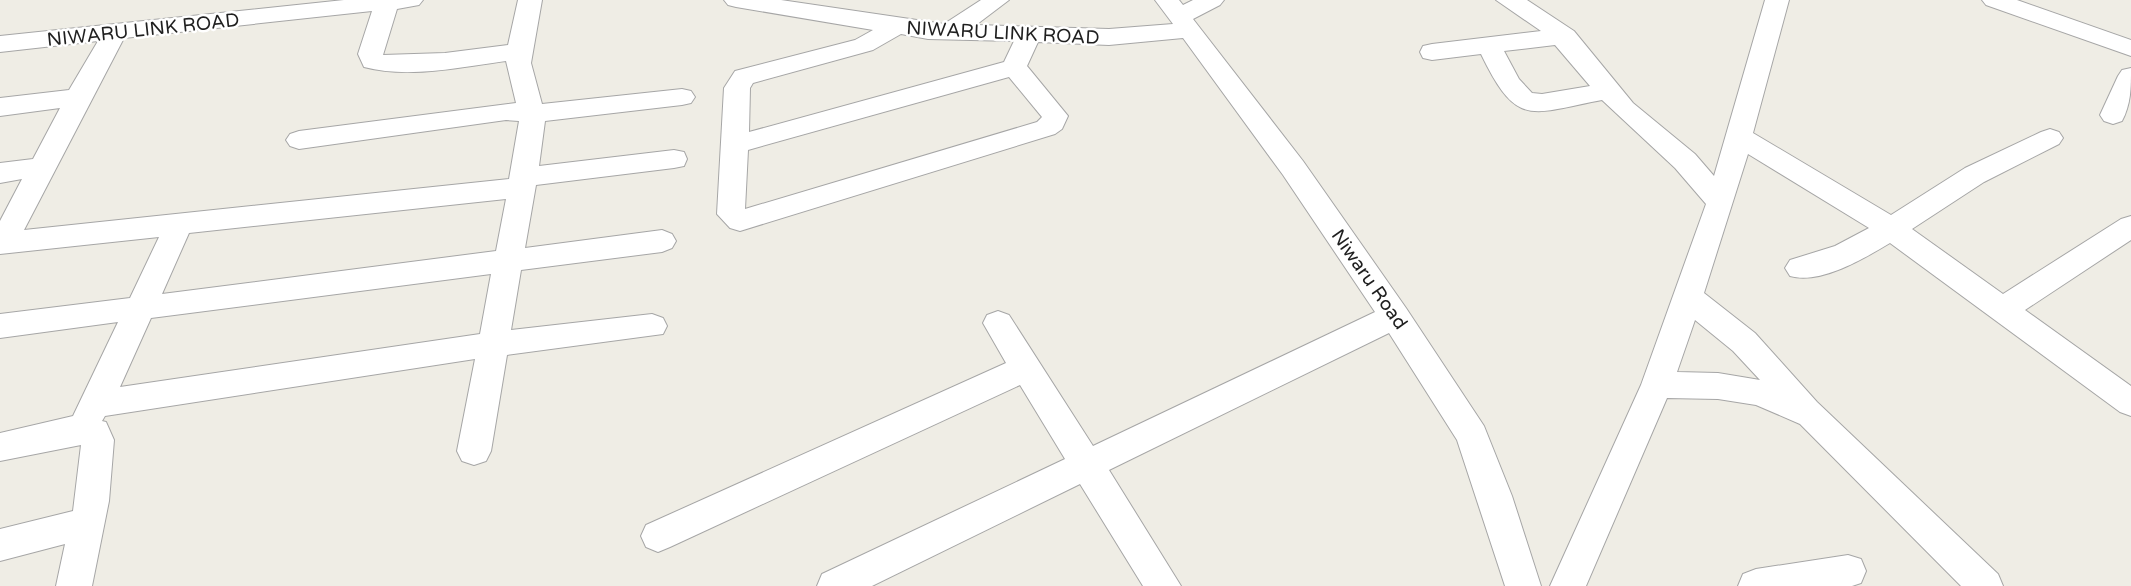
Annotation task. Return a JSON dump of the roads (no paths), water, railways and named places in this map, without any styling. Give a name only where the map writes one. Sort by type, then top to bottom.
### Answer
[{"type":"street","points":[[474,451],[534,114],[520,81],[520,51],[530,0]]},
{"type":"street","name":"NIWARU LINK ROAD","points":[[736,0],[898,26],[949,32],[1029,35],[1109,37],[1178,15]]},
{"type":"street","points":[[949,32],[997,0]]},
{"type":"street","points":[[1178,15],[1212,0]]},
{"type":"street","points":[[1568,586],[1657,385],[1689,298],[1721,202],[1777,0]]},
{"type":"street","points":[[399,1],[370,54],[373,61],[444,61],[520,51]]},
{"type":"street","name":"NIWARU LINK ROAD","points":[[0,44],[399,1]]},
{"type":"street","points":[[2003,1],[2131,48]]},
{"type":"street","points":[[1527,3],[1565,36],[1607,91],[1634,120],[1686,162],[1721,202]]},
{"type":"street","name":"Niwaru Road","points":[[1178,15],[1293,168],[1395,316],[1472,436],[1495,496],[1523,586]]},
{"type":"street","points":[[898,26],[864,45],[744,77],[737,88],[731,214],[740,221],[1046,128],[1054,123],[1055,116],[1014,67]]},
{"type":"street","points":[[1,243],[115,32]]},
{"type":"street","points":[[735,145],[1014,67],[1029,35]]},
{"type":"street","points":[[1432,52],[1565,36]]},
{"type":"street","points":[[1490,47],[1508,83],[1524,101],[1542,103],[1607,91]]},
{"type":"street","points":[[2113,116],[2131,76]]},
{"type":"street","points":[[0,107],[78,97]]},
{"type":"street","points":[[299,140],[506,111],[534,114],[681,97]]},
{"type":"street","points":[[1739,137],[1892,229],[2127,395]]},
{"type":"street","points":[[1800,268],[1829,263],[1892,229],[1964,181],[2050,138]]},
{"type":"street","points":[[1,243],[178,226],[522,183],[674,159]]},
{"type":"street","points":[[0,173],[41,167]]},
{"type":"street","points":[[74,430],[96,404],[178,226]]},
{"type":"street","points":[[2003,309],[2131,226]]},
{"type":"street","points":[[0,326],[509,263],[662,241]]},
{"type":"street","points":[[1689,298],[1744,342],[1811,414],[1985,586]]},
{"type":"street","points":[[835,586],[1395,316]]},
{"type":"street","points":[[998,323],[1163,586]]},
{"type":"street","points":[[96,404],[494,344],[652,326]]},
{"type":"street","points":[[658,536],[1026,368]]},
{"type":"street","points":[[1657,385],[1753,388],[1787,399],[1811,414]]},
{"type":"street","points":[[0,447],[74,430],[94,432],[98,440],[92,501],[74,586]]},
{"type":"street","points":[[0,545],[86,523]]},
{"type":"street","points":[[1765,585],[1848,571]]}]
